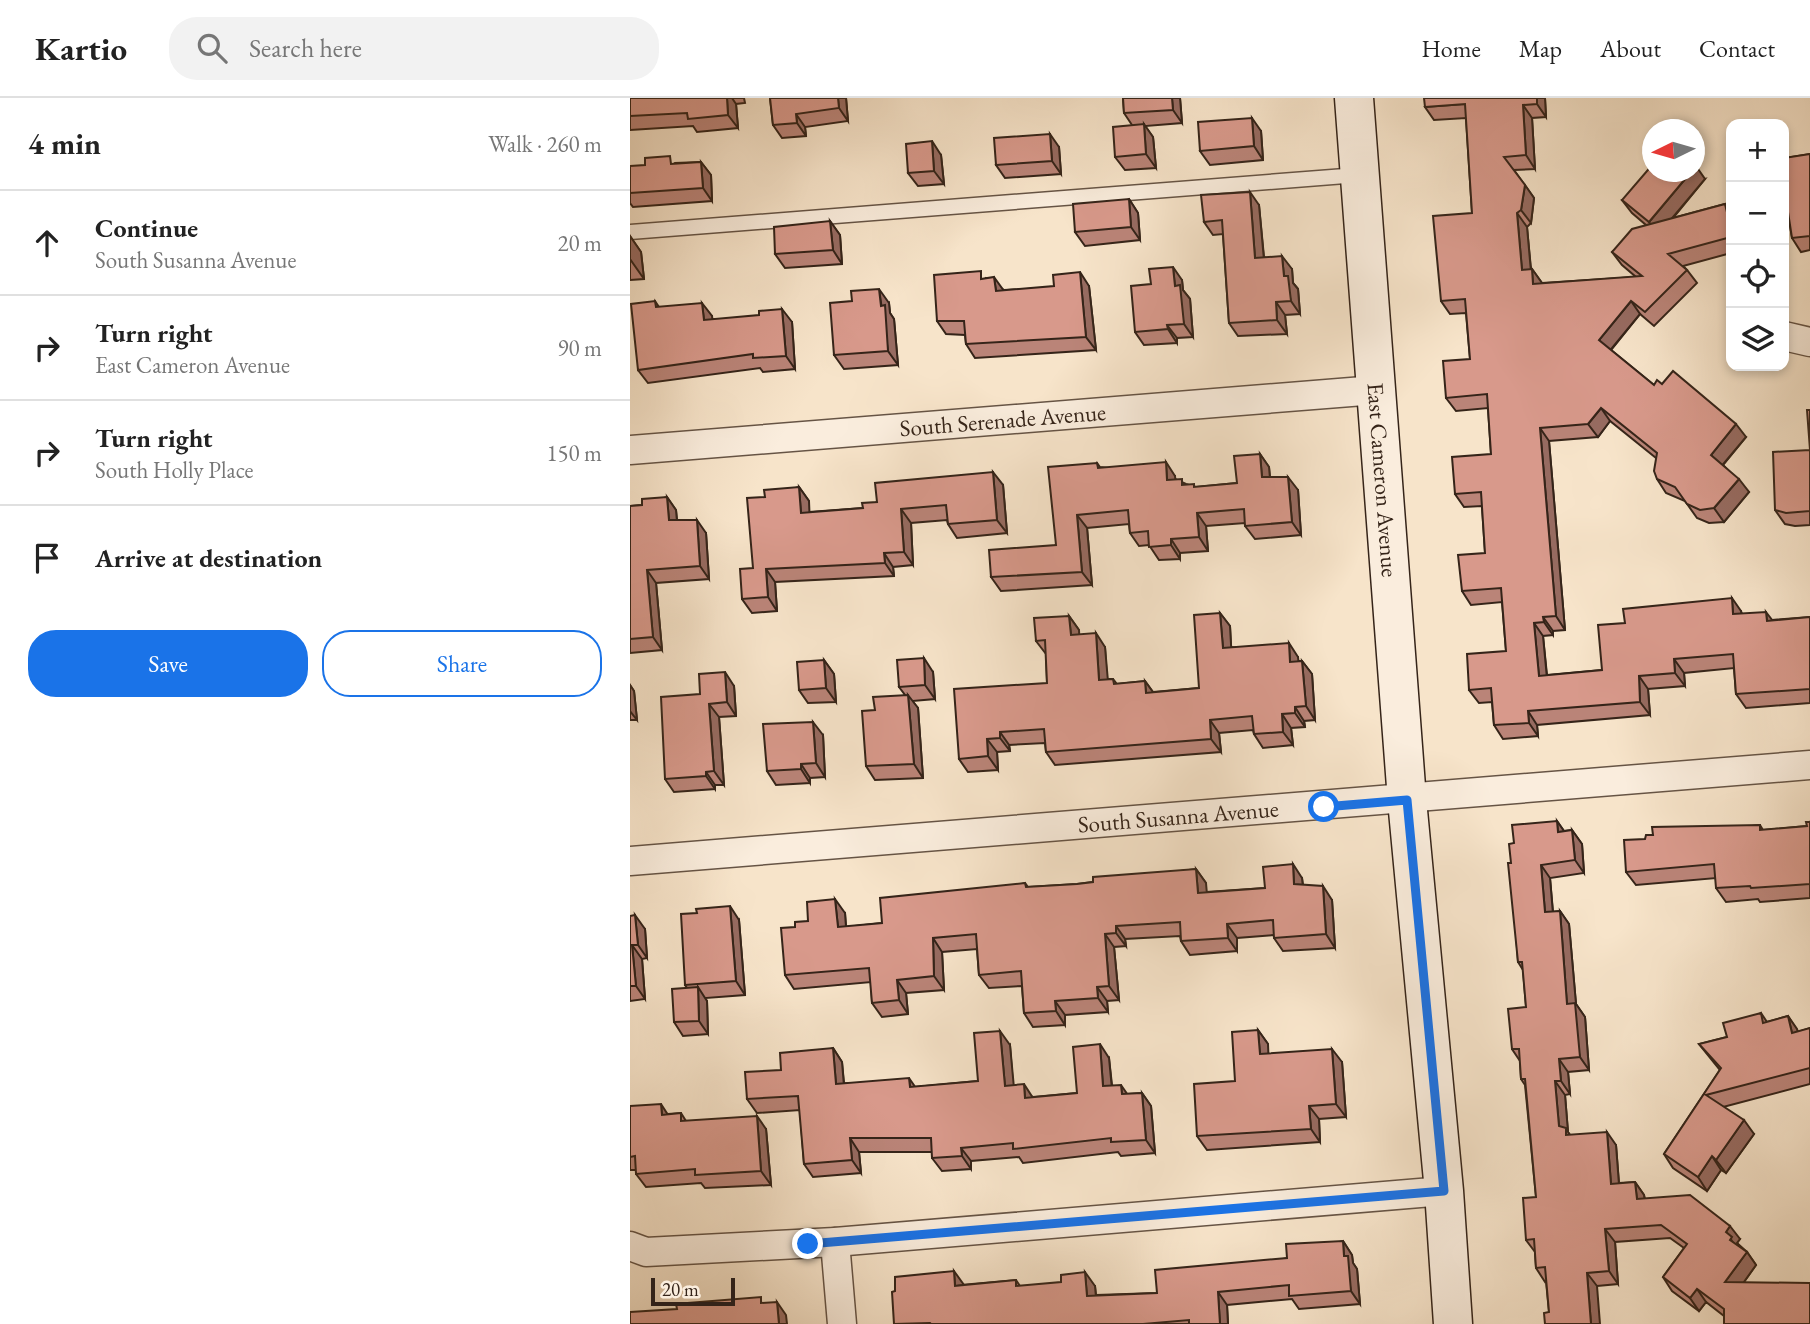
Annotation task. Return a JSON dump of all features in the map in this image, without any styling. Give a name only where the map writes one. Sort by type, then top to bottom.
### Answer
[{"type":"main road","name":"East Cameron Avenue","points":[[1354,98],[1407,800],[1444,1191],[1453,1324]]},
{"type":"street","points":[[1789,337],[1810,342]]},
{"type":"street","name":"South Serenade Avenue","points":[[630,450],[1376,390]]},
{"type":"street","name":"South Susanna Avenue","points":[[630,861],[1407,800],[1810,765]]},
{"type":"street","points":[[630,1246],[646,1252],[835,1242],[1444,1191]]},
{"type":"street","points":[[835,1242],[842,1324]]},
{"type":"lane","points":[[630,232],[1360,175]]},
{"type":"building","points":[[630,98],[727,98],[728,115],[688,119],[687,113],[630,116]]},
{"type":"building","points":[[770,98],[838,98],[839,108],[796,114],[797,123],[773,125]]},
{"type":"building","points":[[1123,98],[1172,98],[1173,110],[1124,113]]},
{"type":"building","points":[[1424,98],[1537,98],[1537,104],[1523,105],[1526,155],[1504,157],[1525,185],[1521,210],[1517,213],[1522,270],[1532,269],[1533,284],[1642,276],[1612,252],[1632,229],[1725,204],[1726,208],[1726,238],[1668,254],[1687,270],[1645,312],[1631,301],[1599,340],[1654,385],[1657,380],[1662,384],[1673,371],[1736,424],[1711,455],[1739,479],[1714,508],[1700,510],[1687,504],[1675,487],[1657,479],[1654,471],[1657,453],[1601,408],[1588,424],[1540,428],[1556,616],[1543,617],[1544,622],[1534,623],[1539,676],[1602,670],[1598,625],[1625,623],[1623,609],[1732,598],[1733,614],[1766,612],[1767,621],[1810,617],[1810,689],[1736,694],[1733,654],[1674,659],[1675,673],[1639,676],[1640,702],[1528,711],[1529,723],[1494,725],[1491,688],[1469,690],[1467,654],[1506,651],[1501,588],[1462,591],[1458,555],[1485,553],[1481,492],[1455,494],[1452,457],[1491,454],[1487,394],[1446,398],[1443,361],[1470,359],[1465,299],[1441,301],[1433,216],[1472,213],[1465,104],[1425,107]]},
{"type":"building","points":[[1252,118],[1254,146],[1200,151],[1198,122]]},
{"type":"building","points":[[1144,124],[1146,154],[1115,157],[1113,127]]},
{"type":"building","points":[[1050,134],[1052,161],[996,165],[994,138]]},
{"type":"building","points":[[932,141],[934,171],[908,173],[906,144]]},
{"type":"building","points":[[1810,154],[1810,236],[1792,238],[1789,218],[1789,157]]},
{"type":"building","points":[[670,156],[671,164],[701,162],[703,188],[630,193],[630,166],[645,165],[645,158]]},
{"type":"building","points":[[1642,177],[1642,182],[1683,182],[1649,222],[1622,200]]},
{"type":"building","points":[[1250,192],[1255,258],[1282,256],[1291,301],[1276,302],[1277,320],[1229,323],[1222,220],[1204,222],[1201,195]]},
{"type":"building","points":[[1129,199],[1131,227],[1075,232],[1073,204]]},
{"type":"building","points":[[830,221],[833,250],[775,254],[774,227]]},
{"type":"building","points":[[1173,267],[1175,286],[1180,285],[1184,324],[1167,325],[1168,329],[1135,332],[1131,286],[1151,284],[1149,269]]},
{"type":"building","points":[[981,271],[981,279],[994,277],[996,291],[1054,286],[1053,275],[1080,272],[1086,337],[966,344],[964,321],[937,321],[934,275]]},
{"type":"building","points":[[879,289],[881,306],[885,305],[888,351],[834,355],[830,303],[852,301],[851,291]]},
{"type":"building","points":[[655,301],[656,307],[702,303],[704,320],[759,315],[759,311],[782,309],[786,356],[753,358],[753,354],[638,370],[631,304]]},
{"type":"building","points":[[1807,410],[1810,410],[1810,450]]},
{"type":"building","points":[[1810,450],[1810,511],[1786,513],[1775,510],[1773,452]]},
{"type":"building","points":[[1260,454],[1262,477],[1288,477],[1292,522],[1245,526],[1244,509],[1197,513],[1199,537],[1171,539],[1171,545],[1149,547],[1148,531],[1130,533],[1128,510],[1077,515],[1082,572],[991,577],[989,550],[1056,545],[1048,467],[1097,463],[1098,468],[1166,462],[1167,480],[1182,479],[1182,485],[1194,484],[1194,487],[1237,483],[1234,456]]},
{"type":"building","points":[[993,472],[997,520],[948,524],[946,505],[901,509],[904,552],[884,553],[885,563],[766,569],[768,597],[742,599],[740,569],[753,568],[747,498],[765,497],[764,490],[799,487],[801,513],[863,508],[862,503],[877,502],[875,483]]},
{"type":"building","points":[[667,497],[669,520],[697,520],[700,566],[647,570],[653,637],[630,639],[630,506],[642,505],[642,499]]},
{"type":"building","points":[[1220,613],[1223,648],[1289,643],[1290,662],[1302,661],[1306,706],[1295,707],[1295,713],[1282,714],[1283,732],[1254,734],[1252,716],[1210,720],[1211,739],[1046,752],[1044,729],[1000,732],[1000,738],[987,739],[988,756],[959,759],[954,689],[1047,683],[1045,640],[1036,641],[1034,618],[1069,616],[1071,635],[1096,633],[1099,680],[1113,679],[1114,684],[1145,681],[1146,693],[1199,688],[1194,615]]},
{"type":"building","points":[[924,658],[925,685],[899,687],[897,660]]},
{"type":"building","points":[[824,660],[826,688],[799,690],[797,662]]},
{"type":"building","points":[[725,672],[727,702],[709,704],[714,771],[706,772],[706,776],[665,779],[661,697],[700,694],[699,674]]},
{"type":"building","points":[[908,695],[914,764],[866,766],[862,711],[875,710],[873,697]]},
{"type":"building","points":[[813,722],[816,763],[801,764],[801,769],[767,771],[763,724]]},
{"type":"building","points":[[1557,821],[1558,832],[1572,830],[1575,860],[1541,865],[1545,912],[1560,911],[1567,1004],[1575,1003],[1580,1057],[1559,1059],[1561,1081],[1555,1081],[1559,1126],[1566,1128],[1566,1135],[1607,1132],[1611,1184],[1635,1182],[1637,1199],[1690,1195],[1730,1226],[1726,1232],[1732,1237],[1730,1240],[1747,1252],[1725,1282],[1810,1283],[1810,1324],[1724,1324],[1724,1309],[1697,1289],[1690,1298],[1663,1277],[1687,1244],[1661,1225],[1605,1229],[1609,1271],[1587,1273],[1591,1324],[1545,1324],[1544,1313],[1549,1312],[1545,1267],[1536,1268],[1534,1239],[1526,1240],[1523,1198],[1536,1197],[1525,1079],[1521,1079],[1519,1049],[1512,1049],[1508,1009],[1526,1007],[1522,962],[1518,962],[1508,863],[1511,863],[1509,844],[1514,843],[1512,825]]},
{"type":"building","points":[[1806,822],[1810,822],[1810,884],[1716,888],[1714,864],[1626,872],[1624,840],[1645,839],[1646,835],[1653,835],[1652,827],[1760,825],[1760,830],[1807,826]]},
{"type":"building","points":[[1293,864],[1294,884],[1323,886],[1326,934],[1274,938],[1273,920],[1227,924],[1228,938],[1181,941],[1180,922],[1116,926],[1116,933],[1105,934],[1109,986],[1097,987],[1098,998],[1055,1001],[1056,1011],[1024,1013],[1021,971],[979,975],[976,934],[933,938],[934,976],[897,980],[899,1000],[872,1003],[869,968],[785,975],[781,928],[795,927],[795,922],[808,921],[807,902],[835,899],[838,927],[882,923],[880,898],[1025,883],[1026,887],[1077,884],[1093,882],[1093,877],[1196,869],[1198,893],[1265,888],[1263,867]]},
{"type":"building","points":[[730,906],[736,981],[685,985],[681,914],[697,913],[696,909]]},
{"type":"building","points":[[635,915],[638,945],[632,945],[636,986],[630,986],[630,916]]},
{"type":"building","points":[[698,987],[699,1021],[674,1022],[672,989]]},
{"type":"building","points":[[1761,1013],[1763,1023],[1788,1016],[1792,1033],[1810,1028],[1810,1068],[1706,1095],[1744,1120],[1716,1160],[1712,1156],[1698,1177],[1664,1154],[1721,1068],[1699,1044],[1727,1037],[1723,1023]]},
{"type":"building","points":[[1258,1030],[1260,1054],[1332,1049],[1336,1104],[1309,1106],[1311,1129],[1197,1136],[1194,1084],[1235,1081],[1232,1032]]},
{"type":"building","points":[[1000,1031],[1005,1086],[1024,1084],[1025,1098],[1077,1093],[1073,1047],[1100,1044],[1103,1086],[1121,1085],[1122,1094],[1142,1093],[1146,1140],[1111,1142],[1111,1138],[1013,1149],[1013,1143],[961,1148],[962,1156],[932,1158],[931,1138],[850,1138],[852,1160],[804,1164],[798,1096],[747,1099],[745,1072],[781,1070],[780,1053],[833,1048],[836,1084],[909,1078],[910,1087],[978,1081],[974,1033]]},
{"type":"building","points":[[661,1104],[662,1115],[681,1113],[681,1121],[757,1116],[761,1171],[695,1175],[695,1169],[636,1174],[635,1156],[630,1157],[630,1106]]},
{"type":"building","points":[[1343,1241],[1344,1256],[1348,1256],[1351,1291],[1289,1296],[1289,1285],[1218,1292],[1220,1324],[1189,1324],[1189,1320],[1143,1324],[894,1324],[892,1292],[895,1291],[895,1277],[954,1271],[955,1286],[1016,1280],[1016,1286],[1061,1282],[1061,1275],[1085,1272],[1087,1296],[1157,1293],[1155,1270],[1287,1258],[1286,1244]]},
{"type":"building","points":[[761,1297],[761,1303],[777,1302],[779,1324],[630,1324],[630,1312],[677,1309],[676,1304]]},
{"type":"route","points":[[808,1244],[1444,1191],[1407,800],[1324,807]]}]
